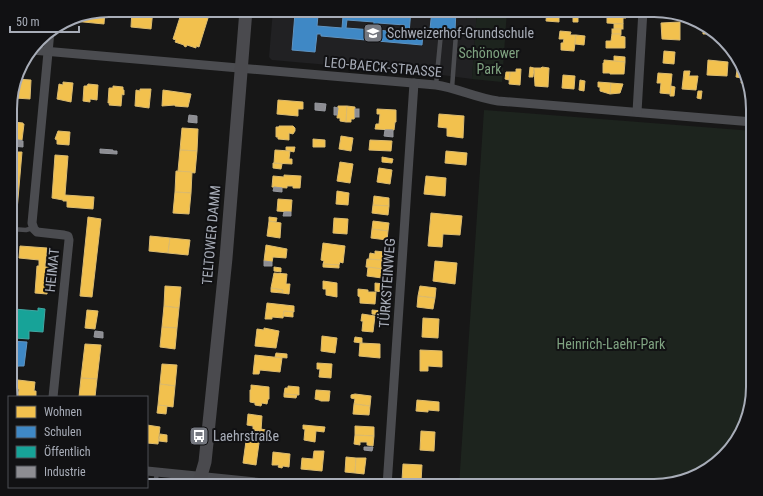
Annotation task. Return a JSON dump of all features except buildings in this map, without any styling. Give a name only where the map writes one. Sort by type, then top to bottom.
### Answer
[{"type":"main road","name":"TELTOWER DAMM","points":[[203,479],[225,264],[245,17]]},
{"type":"street","points":[[637,112],[643,17]]},
{"type":"street","points":[[33,228],[49,39]]},
{"type":"street","name":"LEO-BAECK-STRASSE","points":[[38,51],[436,85],[452,88],[481,98],[498,101],[746,121]]},
{"type":"street","name":"TÜRKSTEINWEG","points":[[387,479],[414,83]]},
{"type":"street","name":"HEIMAT","points":[[33,228],[39,232],[66,235],[68,238],[52,396]]},
{"type":"street","points":[[148,471],[193,479]]},
{"type":"lane","points":[[436,85],[441,33],[456,34],[452,88]]},
{"type":"lane","points":[[17,229],[26,230],[33,228]]},
{"type":"lane","points":[[156,479],[157,472]]},
{"type":"shaded area","name":"Schweizerhof-Grundschule","points":[[272,17],[476,17],[472,79],[272,60],[269,57]]},
{"type":"green space","name":"Schönower Park","points":[[476,17],[507,17],[502,82],[472,79]]},
{"type":"green space","name":"Heinrich-Laehr-Park","points":[[484,110],[746,130],[746,393],[741,416],[727,443],[710,460],[700,467],[683,474],[660,479],[459,479]]},
{"type":"place","name":"Schweizerhof-Grundschule","points":[[373,33]]},
{"type":"place","name":"Laehrstraße","points":[[199,436]]}]
